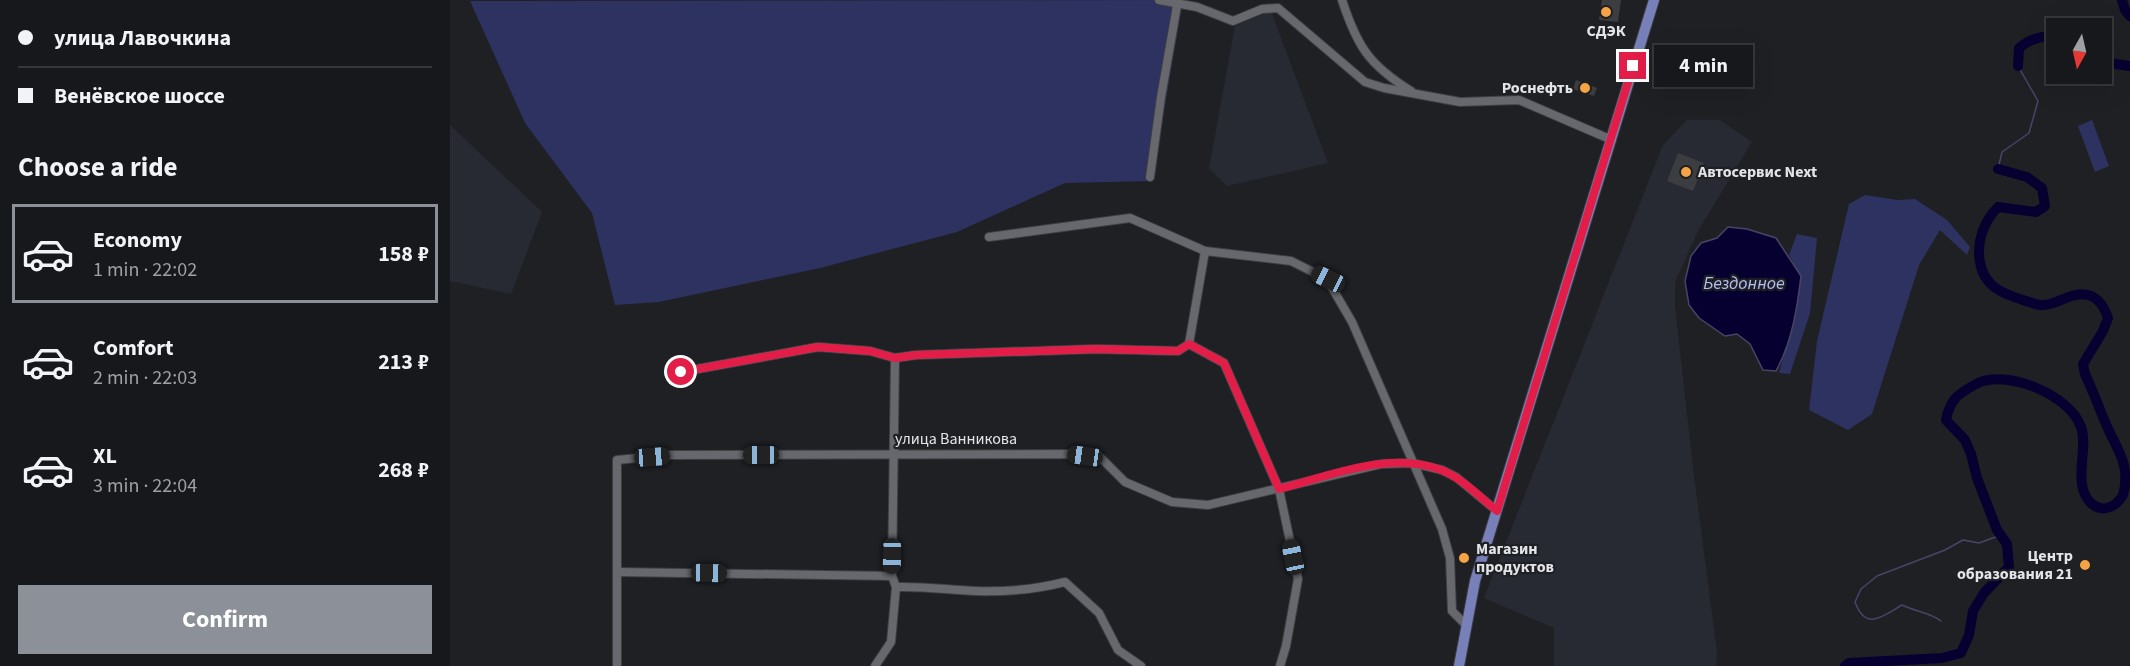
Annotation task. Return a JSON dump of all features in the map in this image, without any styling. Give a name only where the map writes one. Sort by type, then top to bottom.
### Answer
[{"type":"main road","points":[[1459,666],[1475,581],[1654,0]]},
{"type":"street","points":[[1159,0],[1197,7],[1233,21],[1262,9],[1278,8],[1284,10],[1297,26],[1365,82],[1384,88],[1460,102],[1519,100],[1611,140]]},
{"type":"street","points":[[1342,0],[1357,41],[1365,53],[1413,93]]},
{"type":"street","points":[[1150,177],[1178,2]]},
{"type":"street","points":[[989,237],[1130,218],[1205,251],[1291,261],[1328,279],[1352,322],[1442,530],[1450,558],[1452,611],[1466,625]]},
{"type":"street","points":[[681,372],[818,347],[870,351],[895,358],[916,355],[1096,349],[1178,351],[1189,344],[1205,251]]},
{"type":"street","points":[[1189,344],[1224,363],[1279,489],[1298,579],[1286,646],[1280,666]]},
{"type":"street","points":[[875,666],[891,642],[896,586],[892,576],[895,358]]},
{"type":"street","name":"улица Ванникова","points":[[617,572],[617,460],[670,455],[1069,454],[1101,458],[1125,482],[1172,502],[1208,505],[1381,464],[1412,463],[1442,470],[1456,477],[1497,511]]},
{"type":"street","points":[[617,666],[617,572],[892,576]]},
{"type":"street","points":[[896,586],[977,591],[1046,586],[1065,582],[1099,613],[1118,650],[1141,666]]},
{"type":"shaded area","points":[[1183,0],[1152,181],[1065,183],[957,232],[820,268],[659,302],[615,305],[592,213],[525,123],[470,1]]},
{"type":"shaded area","points":[[1271,11],[1328,163],[1227,186],[1209,169],[1235,26]]},
{"type":"shaded area","points":[[1687,120],[1720,120],[1752,142],[1698,231],[1675,282],[1675,307],[1717,652],[1716,666],[1554,666],[1554,628],[1484,598],[1663,145]]},
{"type":"shaded area","points":[[2092,120],[2109,166],[2095,172],[2078,126]]},
{"type":"shaded area","points":[[450,125],[542,212],[511,294],[450,281]]},
{"type":"shaded area","points":[[1865,195],[1898,200],[1915,199],[1947,220],[1970,247],[1967,255],[1940,230],[1919,265],[1872,414],[1848,430],[1809,410],[1817,341],[1849,204]]},
{"type":"shaded area","points":[[1797,234],[1817,238],[1810,313],[1790,374],[1779,373],[1795,317],[1801,276],[1789,255]]},
{"type":"water","name":"Бездонное","points":[[1728,227],[1747,229],[1776,238],[1801,276],[1790,337],[1776,371],[1763,370],[1750,344],[1737,334],[1725,336],[1699,318],[1689,305],[1685,281],[1691,256],[1701,243],[1717,238]]},
{"type":"building","points":[[1602,0],[1621,0],[1618,22],[1599,20]]},
{"type":"building","name":"Роснефть","points":[[1576,80],[1597,88],[1594,96],[1573,89]]},
{"type":"building","name":"Автосервис Next","points":[[1678,153],[1704,163],[1693,191],[1667,181]]},
{"type":"waterway","points":[[2122,0],[2130,16]]},
{"type":"waterway","points":[[2018,66],[2019,48],[2036,38],[2046,37]]},
{"type":"waterway","points":[[2112,63],[2130,66]]},
{"type":"waterway","points":[[1998,169],[2002,152],[2029,133],[2038,101],[2018,66]]},
{"type":"waterway","points":[[1845,666],[1849,663],[1942,658],[1961,653],[1969,635],[1973,611],[1984,593],[2009,567],[2007,544],[1997,530],[1977,478],[1971,454],[1965,440],[1946,420],[1953,402],[1964,391],[1989,380],[2004,379],[2020,382],[2051,395],[2075,415],[2081,427],[2083,436],[2082,485],[2090,502],[2097,507],[2107,508],[2116,504],[2123,495],[2125,486],[2123,462],[2085,374],[2083,364],[2103,331],[2108,318],[2103,307],[2095,298],[2082,294],[2049,304],[2037,304],[2002,292],[1990,283],[1982,271],[1979,254],[1980,240],[1985,225],[1998,207],[2036,212],[2045,206],[2042,188],[2027,177],[1998,169]]},
{"type":"waterway","points":[[1941,621],[1902,605],[1882,617],[1870,619],[1864,617],[1855,602],[1861,589],[1877,576],[1945,550],[1963,540],[1979,543],[2001,535]]},
{"type":"place","name":"СДЭК","points":[[1606,12]]},
{"type":"place","name":"Роснефть","points":[[1585,88]]},
{"type":"place","name":"Автосервис Next","points":[[1686,172]]},
{"type":"place","name":"Магазин продуктов","points":[[1464,558]]},
{"type":"place","name":"Центр образования 21","points":[[2085,565]]},
{"type":"route","points":[[681,372],[818,347],[870,351],[895,358],[916,355],[1096,349],[1178,351],[1189,344],[1224,363],[1279,489],[1381,464],[1412,463],[1442,470],[1456,477],[1497,511],[1633,66]]}]
